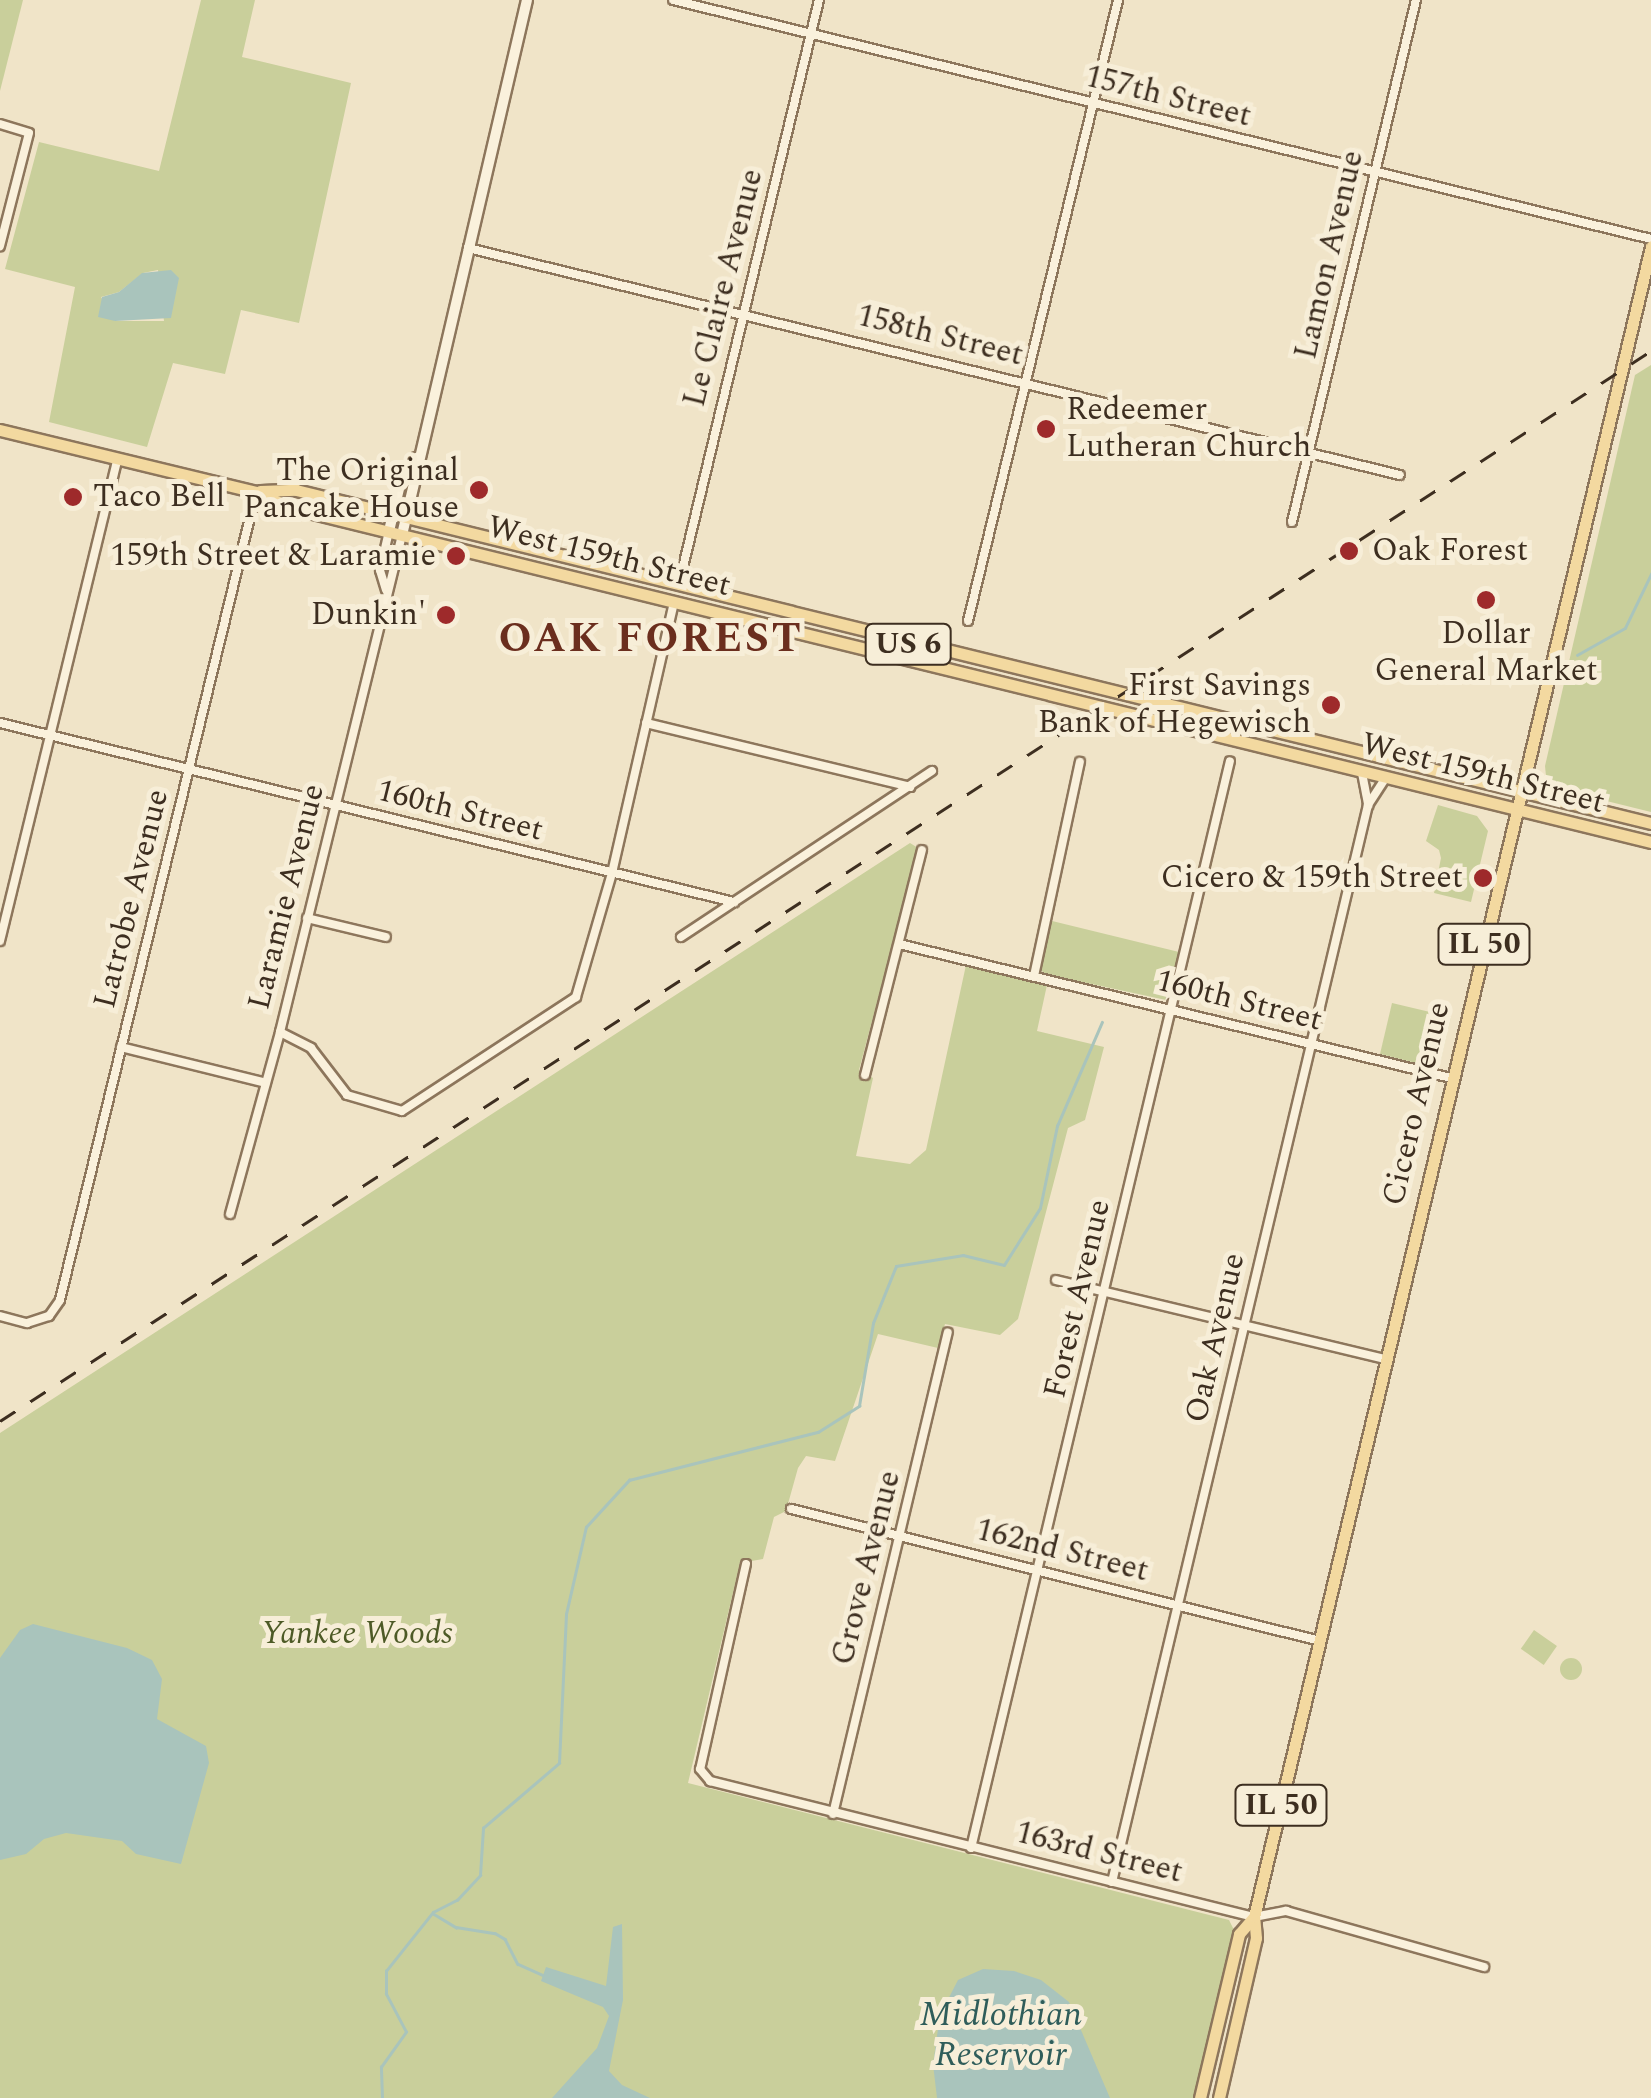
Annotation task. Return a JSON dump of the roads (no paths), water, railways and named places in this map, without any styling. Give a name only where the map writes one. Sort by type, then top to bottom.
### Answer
[{"type":"main road","name":"Cicero Avenue","points":[[1218,2098],[1256,1938],[1254,1917],[1651,247]]},
{"type":"main road","name":"West 159th Street","points":[[0,430],[256,492],[292,508],[1651,842]]},
{"type":"main road","name":"West 159th Street","points":[[256,492],[296,490],[678,587],[1651,822]]},
{"type":"main road","name":"Cicero Avenue","points":[[1200,2098],[1239,1934],[1254,1917]]},
{"type":"street","name":"Laramie Avenue","points":[[230,1214],[308,918],[400,516],[419,453],[527,0]]},
{"type":"street","name":"157th Street","points":[[673,0],[1374,174],[1651,238]]},
{"type":"street","name":"Le Claire Avenue","points":[[678,587],[819,0]]},
{"type":"street","points":[[968,621],[1118,0]]},
{"type":"street","name":"Lamon Avenue","points":[[1292,522],[1416,0]]},
{"type":"street","points":[[0,124],[29,133],[0,246]]},
{"type":"street","name":"158th Street","points":[[468,248],[1400,475]]},
{"type":"street","points":[[0,941],[118,458]]},
{"type":"street","name":"Latrobe Avenue","points":[[0,1316],[27,1323],[49,1316],[60,1300],[256,492]]},
{"type":"street","points":[[280,1032],[311,1048],[347,1095],[402,1112],[576,997],[612,873],[674,602]]},
{"type":"street","name":"160th Street","points":[[0,723],[734,902]]},
{"type":"street","points":[[646,723],[910,787]]},
{"type":"street","name":"Forest Avenue","points":[[971,1848],[1230,761]]},
{"type":"street","points":[[1034,976],[1080,762]]},
{"type":"street","points":[[681,937],[932,771]]},
{"type":"street","name":"Oak Avenue","points":[[1362,773],[1368,805]]},
{"type":"street","name":"Oak Avenue","points":[[1112,1882],[1368,805],[1385,779]]},
{"type":"street","points":[[866,1075],[922,850]]},
{"type":"street","points":[[308,918],[386,936]]},
{"type":"street","name":"160th Street","points":[[899,944],[1451,1078]]},
{"type":"street","points":[[121,1047],[266,1083]]},
{"type":"street","points":[[1056,1280],[1386,1359]]},
{"type":"street","name":"Grove Avenue","points":[[832,1814],[948,1333]]},
{"type":"street","name":"162nd Street","points":[[792,1509],[1320,1641]]},
{"type":"street","name":"163rd Street","points":[[746,1564],[700,1769],[702,1777],[832,1814],[1254,1917],[1286,1911],[1484,1967]]},
{"type":"water","points":[[171,270],[179,278],[171,318],[115,321],[98,317],[102,297],[119,292],[142,273]]},
{"type":"water","points":[[33,1624],[127,1648],[152,1660],[162,1679],[157,1719],[206,1746],[209,1763],[181,1864],[136,1854],[122,1841],[66,1833],[44,1839],[26,1854],[0,1860],[0,1658],[20,1630]]},
{"type":"water","points":[[622,1924],[623,2000],[609,2071],[622,2085],[650,2098],[552,2098],[597,2048],[609,2016],[603,2007],[541,1981],[546,1967],[606,1986],[613,1927]]},
{"type":"water","name":"Midlothian Reservoir","points":[[983,1969],[1014,1971],[1041,1980],[1069,2002],[1110,2098],[937,2098],[933,2064],[940,2015],[958,1980]]},
{"type":"waterway","points":[[1577,655],[1625,628],[1651,574]]},
{"type":"waterway","points":[[382,2098],[381,2067],[406,2032],[386,1994],[386,1971],[433,1912],[457,1900],[480,1875],[483,1828],[559,1763],[566,1614],[586,1527],[629,1480],[818,1432],[859,1406],[873,1323],[896,1266],[963,1255],[1004,1265],[1040,1208],[1057,1126],[1102,1022]]},
{"type":"waterway","points":[[434,1914],[456,1927],[495,1933],[505,1939],[518,1964],[543,1975]]},
{"type":"railway","points":[[0,1421],[1651,351]]},
{"type":"place","name":"Redeemer Lutheran Church","points":[[1046,429]]},
{"type":"place","name":"The Original Pancake House","points":[[479,490]]},
{"type":"place","name":"Taco Bell","points":[[73,497]]},
{"type":"place","name":"Oak Forest","points":[[1349,551]]},
{"type":"place","name":"159th Street & Laramie","points":[[456,556]]},
{"type":"place","name":"Dollar General Market","points":[[1486,600]]},
{"type":"place","name":"Dunkin'","points":[[446,615]]},
{"type":"place","name":"First Savings Bank of Hegewisch","points":[[1331,705]]},
{"type":"place","name":"Cicero & 159th Street","points":[[1483,878]]},
{"type":"district","name":"OAK FOREST","points":[[651,639]]},
{"type":"park label","name":"Yankee Woods","points":[[357,1634]]}]
